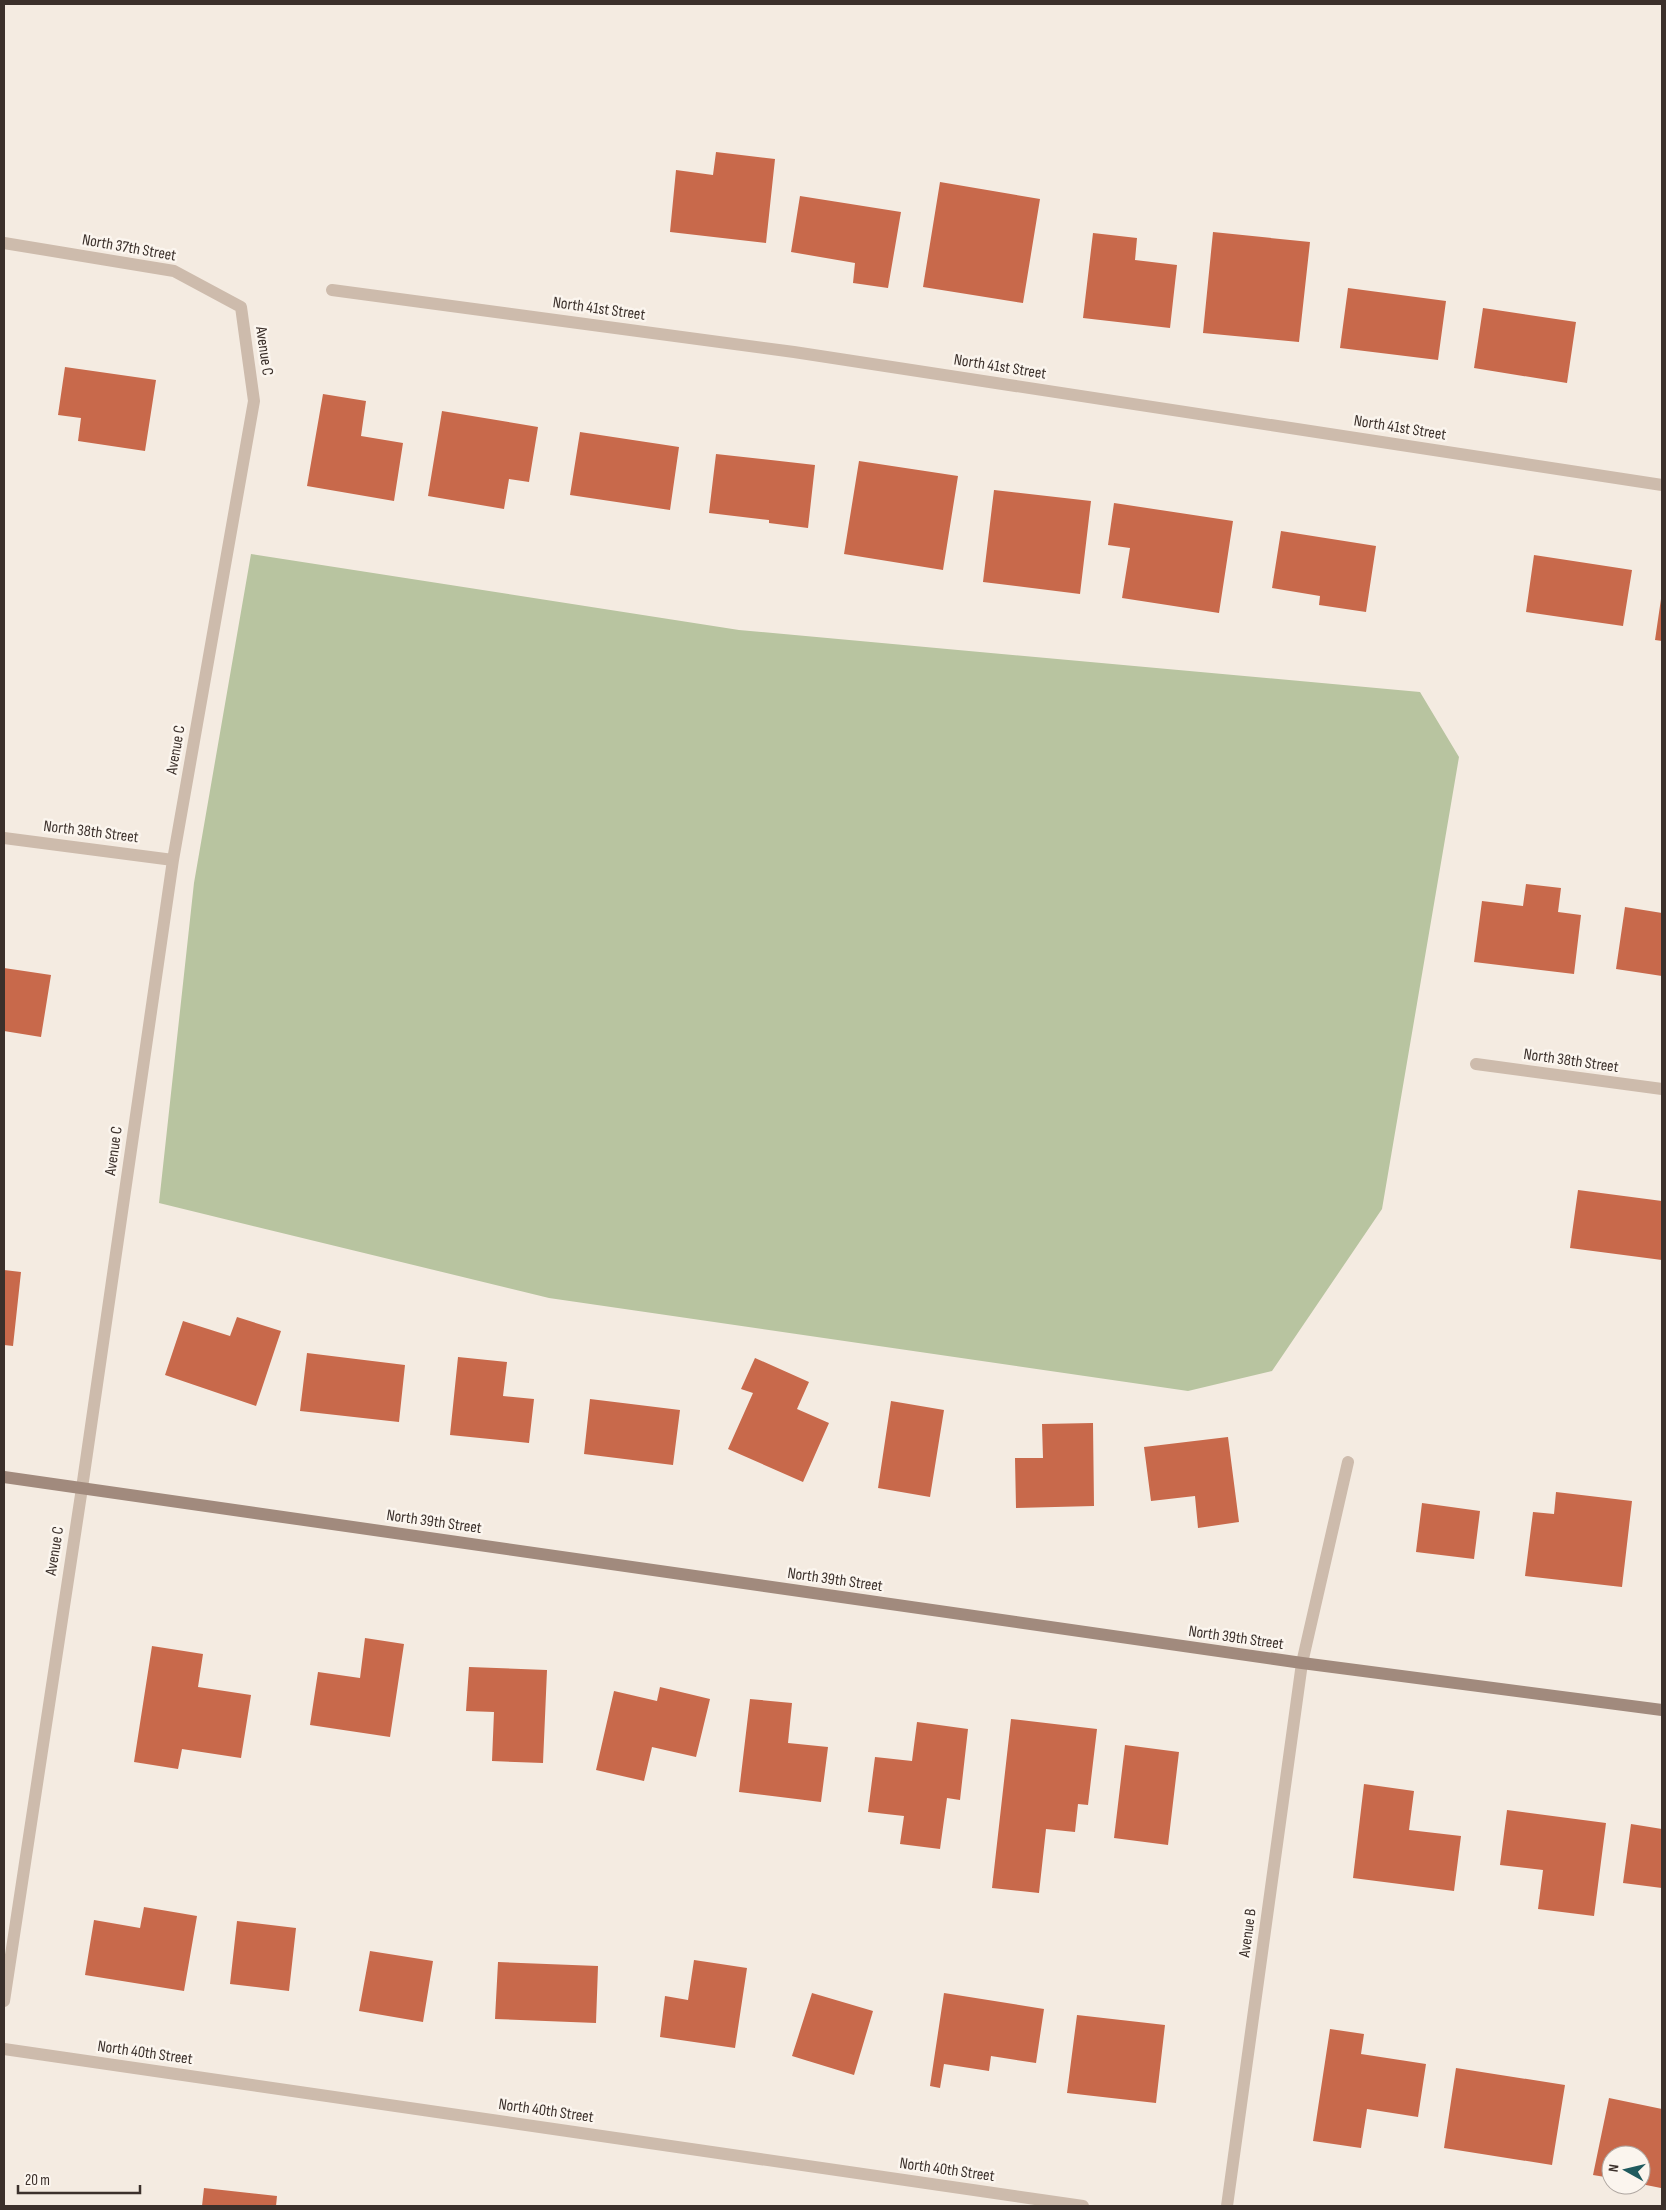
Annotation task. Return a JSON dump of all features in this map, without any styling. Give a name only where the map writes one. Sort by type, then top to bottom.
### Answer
[{"type":"street","name":"North 37th Street","points":[[4,243],[174,271],[241,307]]},
{"type":"street","name":"North 41st Street","points":[[332,290],[794,352],[1662,485]]},
{"type":"street","name":"Avenue C","points":[[4,2001],[82,1488],[173,860],[254,401],[241,307]]},
{"type":"street","name":"North 38th Street","points":[[4,838],[173,860]]},
{"type":"street","name":"North 38th Street","points":[[1476,1064],[1662,1089]]},
{"type":"street","name":"Avenue B","points":[[1227,2206],[1302,1664],[1348,1462]]},
{"type":"street","name":"North 39th Street","points":[[4,1477],[1302,1664],[1662,1710]]},
{"type":"street","name":"North 40th Street","points":[[4,2049],[1083,2206]]},
{"type":"green space","points":[[251,554],[739,630],[1420,692],[1459,757],[1382,1209],[1272,1371],[1188,1391],[549,1298],[159,1203],[194,883]]},
{"type":"building","points":[[716,152],[775,159],[766,243],[670,232],[676,170],[713,175]]},
{"type":"building","points":[[940,182],[1040,199],[1023,303],[923,287]]},
{"type":"building","points":[[800,196],[901,212],[888,288],[853,283],[855,263],[791,252]]},
{"type":"building","points":[[1213,232],[1310,242],[1299,342],[1203,333]]},
{"type":"building","points":[[1093,233],[1137,238],[1135,260],[1177,265],[1170,328],[1083,318]]},
{"type":"building","points":[[1348,288],[1446,301],[1438,360],[1340,348]]},
{"type":"building","points":[[1483,308],[1576,322],[1567,383],[1474,368]]},
{"type":"building","points":[[65,367],[156,380],[145,451],[78,441],[81,418],[58,415]]},
{"type":"building","points":[[323,394],[366,401],[361,436],[403,443],[394,501],[307,486]]},
{"type":"building","points":[[442,411],[538,427],[529,482],[509,479],[504,509],[428,496]]},
{"type":"building","points":[[580,432],[679,447],[670,510],[570,495]]},
{"type":"building","points":[[716,454],[815,465],[808,528],[769,523],[769,520],[709,513]]},
{"type":"building","points":[[859,461],[958,476],[943,570],[844,554]]},
{"type":"building","points":[[994,490],[1091,501],[1080,594],[983,582]]},
{"type":"building","points":[[1114,503],[1233,521],[1219,613],[1122,598],[1130,548],[1108,545]]},
{"type":"building","points":[[1281,531],[1376,546],[1366,612],[1319,605],[1320,596],[1272,588]]},
{"type":"building","points":[[1534,555],[1632,570],[1623,626],[1526,612]]},
{"type":"building","points":[[1662,599],[1662,641],[1655,640]]},
{"type":"building","points":[[1526,884],[1561,888],[1558,912],[1581,915],[1574,974],[1474,962],[1482,901],[1523,906]]},
{"type":"building","points":[[1625,907],[1662,913],[1662,976],[1616,969]]},
{"type":"building","points":[[4,968],[51,975],[41,1037],[4,1031]]},
{"type":"building","points":[[1578,1190],[1662,1201],[1662,1260],[1570,1248]]},
{"type":"building","points":[[4,1270],[21,1272],[13,1346],[4,1345]]},
{"type":"building","points":[[237,1317],[281,1331],[256,1406],[165,1375],[183,1321],[230,1336]]},
{"type":"building","points":[[307,1353],[405,1365],[399,1422],[300,1411]]},
{"type":"building","points":[[458,1357],[507,1362],[503,1396],[534,1399],[529,1443],[450,1435]]},
{"type":"building","points":[[755,1358],[809,1382],[797,1409],[829,1423],[803,1482],[728,1449],[753,1393],[741,1389]]},
{"type":"building","points":[[590,1399],[680,1410],[673,1465],[584,1454]]},
{"type":"building","points":[[891,1401],[944,1410],[930,1497],[878,1488]]},
{"type":"building","points":[[1093,1423],[1094,1506],[1016,1508],[1015,1458],[1043,1458],[1042,1424]]},
{"type":"building","points":[[1228,1437],[1239,1522],[1198,1528],[1195,1496],[1151,1501],[1144,1447]]},
{"type":"building","points":[[1556,1492],[1632,1501],[1622,1587],[1525,1576],[1533,1512],[1554,1514]]},
{"type":"building","points":[[1422,1503],[1480,1511],[1474,1559],[1416,1552]]},
{"type":"building","points":[[365,1638],[404,1644],[390,1737],[310,1725],[318,1672],[360,1678]]},
{"type":"building","points":[[152,1646],[203,1654],[198,1687],[251,1695],[241,1758],[182,1749],[178,1769],[134,1762]]},
{"type":"building","points":[[469,1667],[547,1670],[543,1763],[492,1761],[494,1712],[466,1711]]},
{"type":"building","points":[[660,1687],[710,1699],[696,1757],[652,1747],[644,1781],[596,1770],[614,1691],[657,1701]]},
{"type":"building","points":[[750,1699],[792,1703],[788,1743],[828,1747],[821,1802],[739,1792]]},
{"type":"building","points":[[1011,1719],[1097,1729],[1088,1805],[1078,1804],[1075,1832],[1046,1829],[1039,1893],[992,1888]]},
{"type":"building","points":[[917,1722],[968,1729],[960,1800],[947,1798],[940,1849],[900,1844],[904,1816],[868,1812],[875,1757],[912,1761]]},
{"type":"building","points":[[1125,1745],[1179,1752],[1168,1845],[1114,1838]]},
{"type":"building","points":[[1364,1784],[1414,1791],[1409,1830],[1461,1836],[1454,1891],[1353,1878]]},
{"type":"building","points":[[1507,1810],[1606,1823],[1594,1916],[1538,1909],[1543,1870],[1500,1865]]},
{"type":"building","points":[[1631,1824],[1662,1829],[1662,1888],[1623,1883]]},
{"type":"building","points":[[144,1907],[197,1916],[184,1991],[85,1975],[94,1920],[140,1928]]},
{"type":"building","points":[[237,1921],[296,1928],[289,1991],[230,1984]]},
{"type":"building","points":[[370,1951],[433,1961],[423,2022],[359,2011]]},
{"type":"building","points":[[694,1960],[747,1968],[735,2048],[660,2037],[665,1996],[688,2000]]},
{"type":"building","points":[[498,1962],[598,1966],[596,2023],[495,2019]]},
{"type":"building","points":[[812,1993],[873,2011],[854,2075],[792,2056]]},
{"type":"building","points":[[944,1993],[1044,2009],[1036,2063],[991,2056],[989,2071],[944,2064],[940,2088],[930,2086]]},
{"type":"building","points":[[1077,2015],[1165,2025],[1156,2103],[1067,2093]]},
{"type":"building","points":[[1330,2029],[1364,2034],[1361,2054],[1426,2064],[1418,2117],[1367,2109],[1361,2148],[1313,2141]]},
{"type":"building","points":[[1456,2068],[1565,2085],[1552,2165],[1444,2148]]},
{"type":"building","points":[[1609,2098],[1662,2109],[1661,2188],[1651,2186],[1651,2145],[1601,2145],[1601,2176],[1593,2175]]},
{"type":"building","points":[[204,2188],[277,2196],[276,2206],[202,2206]]}]
